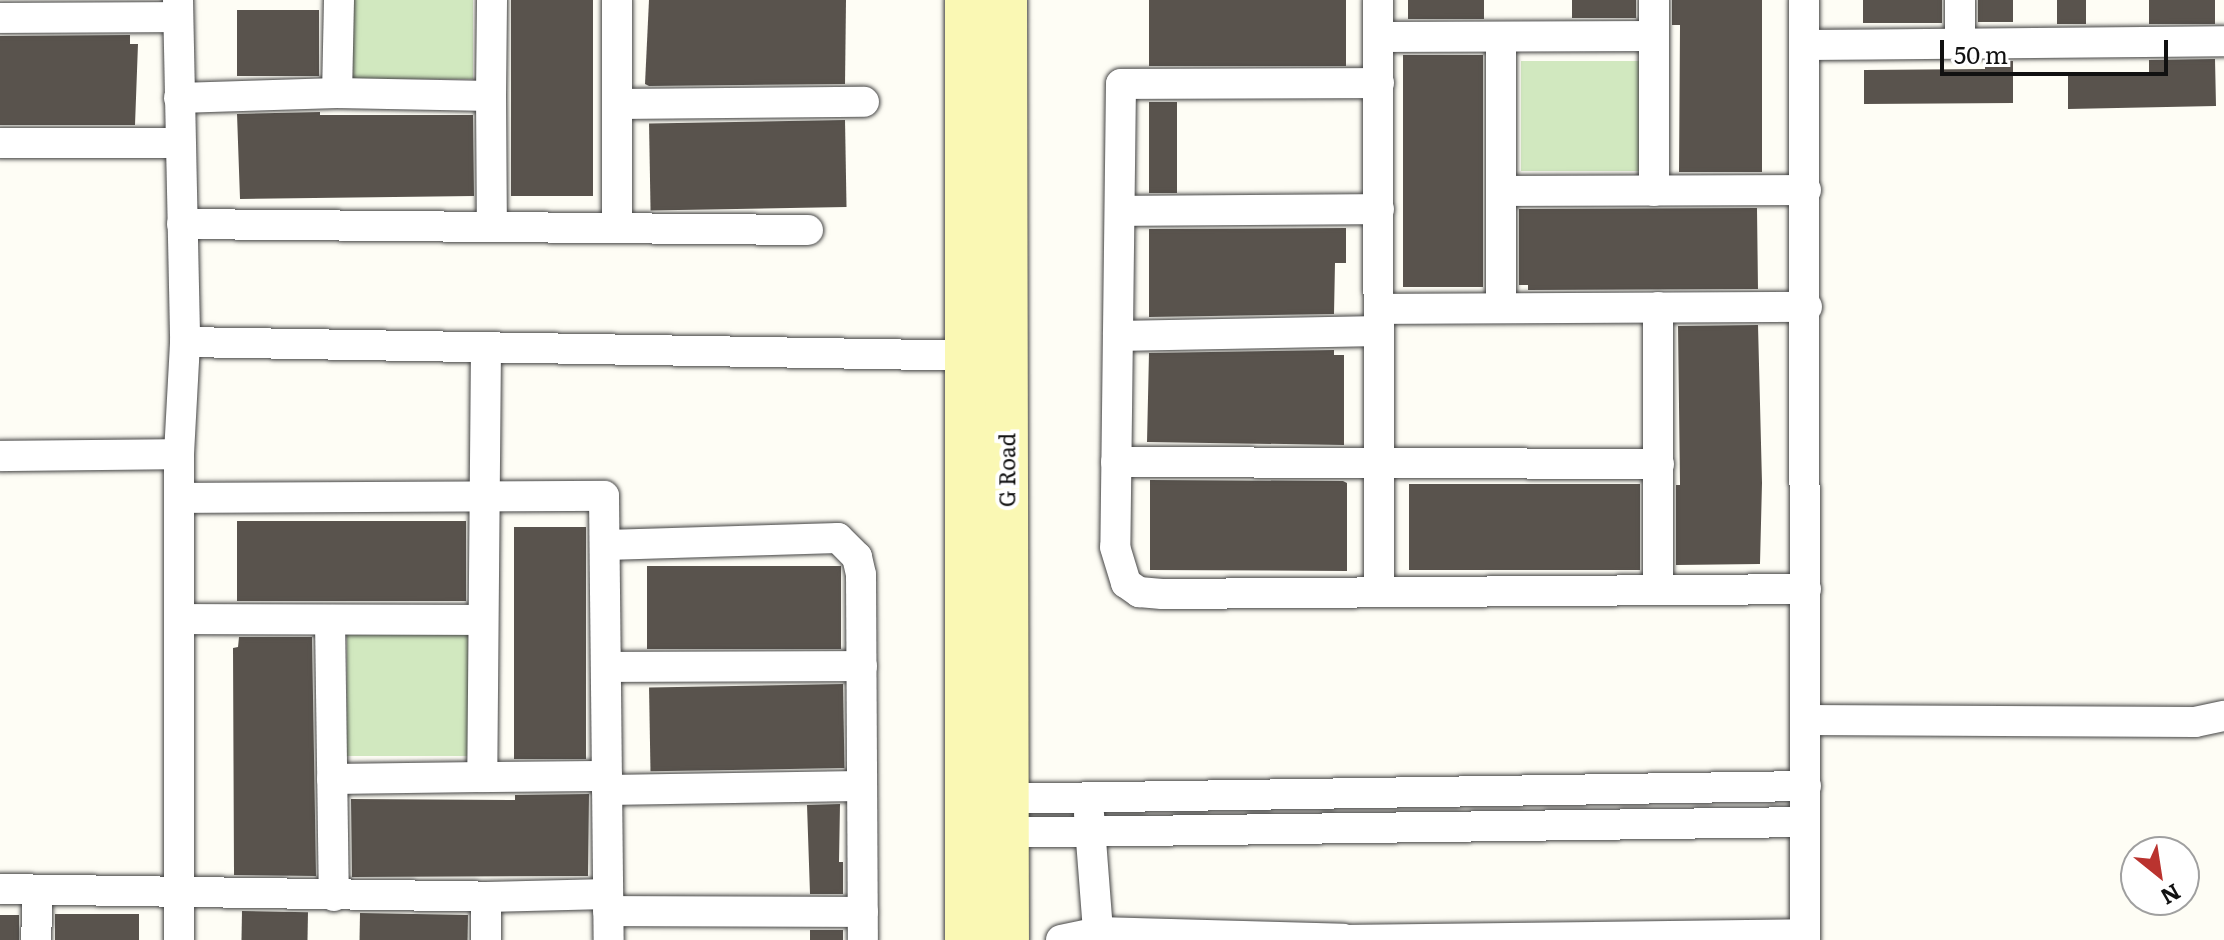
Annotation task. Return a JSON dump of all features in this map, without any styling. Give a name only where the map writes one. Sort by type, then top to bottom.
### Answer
[{"type":"street","points":[[337,93],[339,0]]},
{"type":"street","points":[[492,0],[492,226]]},
{"type":"street","points":[[617,0],[617,228]]},
{"type":"street","name":"G Road","points":[[966,0],[1008,816],[1008,940]]},
{"type":"street","name":"G Road","points":[[966,940],[966,816],[986,356],[1006,0]]},
{"type":"street","points":[[1378,0],[1379,592]]},
{"type":"street","points":[[1654,0],[1654,191]]},
{"type":"street","points":[[1061,940],[1098,932],[1342,940],[1805,937],[1807,307],[1804,0]]},
{"type":"street","points":[[1960,0],[1960,45]]},
{"type":"street","points":[[0,18],[178,8],[185,342],[179,454],[179,940]]},
{"type":"street","points":[[1379,37],[1654,36]]},
{"type":"street","points":[[1501,37],[1501,308]]},
{"type":"street","points":[[1805,45],[2224,41]]},
{"type":"street","points":[[1379,83],[1121,84],[1116,462],[1118,566],[1126,583],[1139,592],[1806,589]]},
{"type":"street","points":[[179,98],[337,93],[491,96]]},
{"type":"street","points":[[617,104],[864,102]]},
{"type":"street","points":[[0,143],[180,143]]},
{"type":"street","points":[[1501,191],[1806,190]]},
{"type":"street","points":[[1120,211],[1379,209]]},
{"type":"street","points":[[182,224],[808,230]]},
{"type":"street","points":[[1658,307],[1658,590]]},
{"type":"street","points":[[1118,336],[1379,320],[1501,308],[1807,307]]},
{"type":"street","points":[[185,342],[986,356]]},
{"type":"street","points":[[482,777],[486,347]]},
{"type":"street","points":[[0,456],[179,454]]},
{"type":"street","points":[[1116,462],[1659,464]]},
{"type":"street","points":[[179,498],[604,496],[608,915]]},
{"type":"street","points":[[0,889],[486,897],[608,915],[863,926],[861,575],[857,557],[838,538],[606,545]]},
{"type":"street","points":[[179,619],[483,620]]},
{"type":"street","points":[[330,620],[334,896]]},
{"type":"street","points":[[606,667],[862,666]]},
{"type":"street","points":[[1806,720],[2195,722],[2224,716]]},
{"type":"street","points":[[332,779],[482,777],[607,783],[862,786]]},
{"type":"street","points":[[1008,816],[1088,797],[1806,786]]},
{"type":"street","points":[[1088,797],[1098,932]]},
{"type":"street","points":[[966,816],[1008,816],[1089,831],[1805,822]]},
{"type":"street","points":[[36,940],[38,890]]},
{"type":"street","points":[[486,897],[486,940]]},
{"type":"green space","points":[[353,0],[473,0],[473,79],[353,79]]},
{"type":"green space","points":[[1521,61],[1640,61],[1640,171],[1521,171]]},
{"type":"green space","points":[[347,635],[468,635],[468,756],[347,756]]},
{"type":"building","points":[[511,0],[593,0],[593,196],[511,196]]},
{"type":"building","points":[[649,0],[846,0],[845,84],[649,86],[645,84]]},
{"type":"building","points":[[1149,0],[1346,0],[1346,66],[1149,66]]},
{"type":"building","points":[[1408,0],[1484,0],[1484,19],[1408,19]]},
{"type":"building","points":[[1572,0],[1636,0],[1636,18],[1572,18]]},
{"type":"building","points":[[1672,0],[1762,0],[1762,172],[1679,172],[1680,25],[1672,25]]},
{"type":"building","points":[[1863,0],[1942,0],[1942,23],[1863,23]]},
{"type":"building","points":[[1978,0],[2013,0],[2013,22],[1978,22]]},
{"type":"building","points":[[2057,0],[2086,0],[2086,24],[2057,24]]},
{"type":"building","points":[[2149,0],[2215,0],[2215,24],[2149,24]]},
{"type":"building","points":[[237,10],[319,10],[319,76],[237,76]]},
{"type":"building","points":[[130,35],[130,44],[138,44],[135,125],[0,125],[0,36]]},
{"type":"building","points":[[1403,55],[1483,55],[1483,287],[1403,287]]},
{"type":"building","points":[[2215,59],[2216,106],[2068,109],[2068,74],[2149,75],[2149,60]]},
{"type":"building","points":[[1985,61],[2013,61],[2013,103],[1864,104],[1864,70],[1985,69]]},
{"type":"building","points":[[1149,102],[1177,102],[1177,193],[1149,193]]},
{"type":"building","points":[[320,112],[320,115],[473,115],[474,196],[240,199],[237,114]]},
{"type":"building","points":[[845,120],[847,207],[651,210],[649,123]]},
{"type":"building","points":[[1757,208],[1758,289],[1528,290],[1528,285],[1519,285],[1519,209]]},
{"type":"building","points":[[1346,228],[1346,263],[1335,263],[1334,314],[1149,317],[1149,229]]},
{"type":"building","points":[[1758,325],[1762,483],[1760,564],[1676,565],[1676,485],[1680,485],[1678,326]]},
{"type":"building","points":[[1334,350],[1334,355],[1344,355],[1344,445],[1147,442],[1149,353]]},
{"type":"building","points":[[1150,480],[1343,481],[1347,483],[1347,571],[1150,570]]},
{"type":"building","points":[[1409,484],[1640,484],[1640,570],[1409,570]]},
{"type":"building","points":[[237,521],[466,521],[466,601],[237,601]]},
{"type":"building","points":[[514,527],[586,527],[586,759],[514,759]]},
{"type":"building","points":[[647,566],[841,566],[841,649],[647,649]]},
{"type":"building","points":[[239,637],[312,637],[316,876],[234,875],[233,648],[238,647]]},
{"type":"building","points":[[843,684],[844,768],[650,771],[649,687]]},
{"type":"building","points":[[589,794],[588,876],[352,877],[351,799],[515,800],[515,795]]},
{"type":"building","points":[[840,804],[839,862],[843,862],[843,894],[810,894],[807,805]]},
{"type":"building","points":[[242,911],[308,912],[308,940],[241,940]]},
{"type":"building","points":[[360,913],[468,915],[468,940],[360,940]]},
{"type":"building","points":[[55,914],[139,914],[139,940],[55,940]]},
{"type":"building","points":[[0,915],[19,915],[19,940],[0,940]]},
{"type":"building","points":[[810,930],[843,930],[843,940],[810,940]]}]
